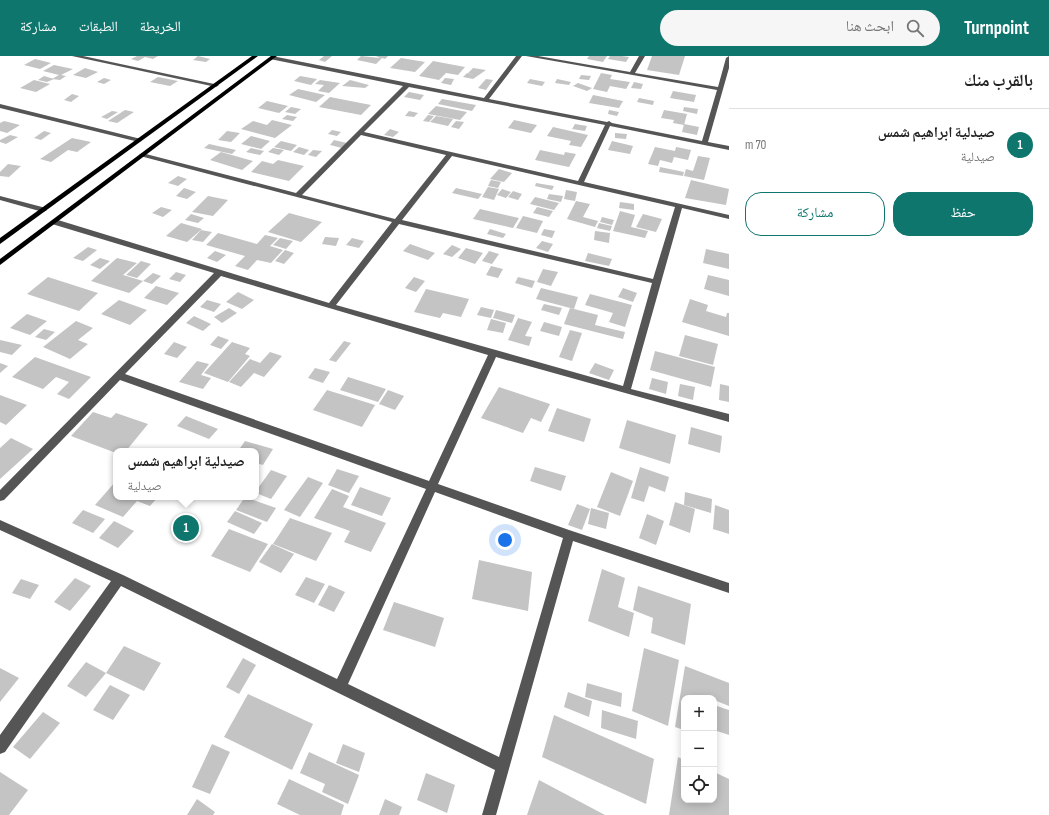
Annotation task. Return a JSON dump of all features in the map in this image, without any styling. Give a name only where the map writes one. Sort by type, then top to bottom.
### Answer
[{"type":"main road","points":[[0,242],[255,56]]},
{"type":"main road","points":[[0,263],[273,57]]},
{"type":"street","points":[[75,56],[216,85]]},
{"type":"street","points":[[298,62],[306,56]]},
{"type":"street","points":[[485,100],[519,56]]},
{"type":"street","points":[[529,56],[720,90]]},
{"type":"street","points":[[632,74],[642,56]]},
{"type":"street","points":[[273,57],[729,148]]},
{"type":"street","points":[[705,143],[729,58]]},
{"type":"street","points":[[297,196],[408,84]]},
{"type":"street","points":[[0,106],[139,140]]},
{"type":"street","points":[[580,183],[609,123]]},
{"type":"street","points":[[359,133],[729,217]]},
{"type":"street","points":[[331,305],[450,154]]},
{"type":"street","points":[[142,155],[396,221],[656,282]]},
{"type":"street","points":[[0,198],[43,210]]},
{"type":"street","points":[[626,391],[679,206]]},
{"type":"street","points":[[55,222],[220,273],[493,353],[626,391],[729,418]]},
{"type":"street","points":[[0,497],[220,273]]},
{"type":"street","points":[[340,688],[493,353]]},
{"type":"street","points":[[120,376],[569,535],[729,588]]},
{"type":"street","points":[[0,525],[119,579],[502,766]]},
{"type":"street","points":[[489,815],[569,535]]},
{"type":"street","points":[[0,747],[119,579]]},
{"type":"building","points":[[137,56],[158,56],[153,59],[145,57],[138,61],[131,59]]},
{"type":"building","points":[[198,56],[210,59],[206,62],[193,60]]},
{"type":"building","points":[[324,56],[332,56],[325,62],[319,60]]},
{"type":"building","points":[[361,56],[380,58],[376,56],[388,56],[385,59],[382,58],[376,64],[357,60]]},
{"type":"building","points":[[589,56],[607,56],[603,62],[587,59]]},
{"type":"building","points":[[610,56],[629,57],[626,62],[608,59]]},
{"type":"building","points":[[652,56],[685,56],[679,75],[647,70]]},
{"type":"building","points":[[401,58],[425,62],[415,72],[390,68]]},
{"type":"building","points":[[35,59],[51,63],[40,69],[24,65]]},
{"type":"building","points":[[433,61],[465,67],[458,75],[446,73],[439,80],[419,76]]},
{"type":"building","points":[[54,65],[73,69],[61,75],[66,76],[60,80],[52,79],[59,75],[43,71]]},
{"type":"building","points":[[85,68],[98,72],[86,78],[73,75]]},
{"type":"building","points":[[473,68],[486,70],[473,79],[463,77],[467,73],[475,75],[468,73]]},
{"type":"building","points":[[601,73],[612,75],[610,79],[630,82],[626,89],[610,86],[607,92],[593,89]]},
{"type":"building","points":[[581,75],[591,76],[589,80],[579,79]]},
{"type":"building","points":[[44,76],[54,79],[47,82],[38,80]]},
{"type":"building","points":[[300,76],[317,79],[311,85],[294,81]]},
{"type":"building","points":[[158,77],[178,81],[170,86],[150,82]]},
{"type":"building","points":[[104,78],[111,80],[104,84],[97,82]]},
{"type":"building","points":[[445,78],[454,79],[451,85],[441,83]]},
{"type":"building","points":[[486,79],[493,80],[486,90],[478,88]]},
{"type":"building","points":[[530,79],[545,82],[542,86],[527,83]]},
{"type":"building","points":[[557,79],[571,82],[569,85],[555,83]]},
{"type":"building","points":[[34,80],[50,84],[36,92],[20,88]]},
{"type":"building","points":[[320,80],[340,83],[329,93],[318,91],[324,85],[315,84]]},
{"type":"building","points":[[350,80],[369,85],[365,88],[342,86]]},
{"type":"building","points":[[634,82],[643,84],[641,89],[631,88]]},
{"type":"building","points":[[578,83],[592,88],[587,91],[573,86]]},
{"type":"building","points":[[298,89],[325,95],[316,102],[289,95]]},
{"type":"building","points":[[673,91],[696,95],[694,102],[670,98]]},
{"type":"building","points":[[409,92],[424,95],[420,100],[404,97]]},
{"type":"building","points":[[72,94],[79,96],[71,102],[64,100]]},
{"type":"building","points":[[593,95],[623,101],[619,108],[589,103]]},
{"type":"building","points":[[330,97],[371,105],[361,115],[319,107]]},
{"type":"building","points":[[639,98],[654,101],[653,105],[637,102]]},
{"type":"building","points":[[442,99],[476,105],[472,111],[438,104]]},
{"type":"building","points":[[267,101],[288,106],[279,113],[258,108]]},
{"type":"building","points":[[436,106],[467,112],[460,120],[428,114]]},
{"type":"building","points":[[291,107],[301,109],[295,114],[285,112]]},
{"type":"building","points":[[684,107],[698,109],[697,114],[683,111]]},
{"type":"building","points":[[125,110],[134,112],[117,123],[108,121]]},
{"type":"building","points":[[609,110],[619,112],[617,116],[608,114]]},
{"type":"building","points":[[664,110],[687,114],[684,125],[673,123],[674,120],[661,118]]},
{"type":"building","points":[[112,111],[118,112],[107,119],[101,117]]},
{"type":"building","points":[[409,111],[418,113],[414,117],[405,116]]},
{"type":"building","points":[[287,115],[297,117],[293,121],[282,119]]},
{"type":"building","points":[[428,115],[434,116],[429,122],[423,121]]},
{"type":"building","points":[[436,116],[453,119],[448,126],[430,122]]},
{"type":"building","points":[[272,120],[292,125],[275,138],[241,129],[253,121],[267,125]]},
{"type":"building","points":[[514,120],[537,125],[531,133],[508,128]]},
{"type":"building","points":[[4,121],[20,125],[7,133],[0,131],[0,123]]},
{"type":"building","points":[[456,121],[464,122],[459,129],[451,127]]},
{"type":"building","points":[[575,124],[587,126],[585,131],[572,129]]},
{"type":"building","points":[[684,124],[699,127],[697,135],[682,132]]},
{"type":"building","points":[[553,127],[588,135],[581,147],[569,145],[571,141],[547,136]]},
{"type":"building","points":[[390,129],[399,132],[393,137],[384,135]]},
{"type":"building","points":[[332,130],[341,132],[337,136],[328,134]]},
{"type":"building","points":[[44,131],[51,133],[41,140],[34,138]]},
{"type":"building","points":[[227,131],[240,133],[231,142],[218,140]]},
{"type":"building","points":[[615,133],[627,134],[626,139],[615,138]]},
{"type":"building","points":[[10,135],[18,137],[6,144],[0,142],[0,140]]},
{"type":"building","points":[[251,136],[270,141],[261,149],[241,144]]},
{"type":"building","points":[[72,138],[91,142],[77,152],[68,150],[51,162],[40,159]]},
{"type":"building","points":[[334,140],[347,143],[342,148],[330,145]]},
{"type":"building","points":[[281,141],[297,145],[291,151],[274,147]]},
{"type":"building","points":[[612,141],[633,146],[630,154],[608,150]]},
{"type":"building","points":[[209,144],[236,150],[232,154],[204,148]]},
{"type":"building","points":[[299,147],[309,150],[304,155],[293,152]]},
{"type":"building","points":[[655,147],[675,151],[676,147],[691,150],[688,160],[674,157],[672,163],[660,160],[658,166],[648,164]]},
{"type":"building","points":[[251,148],[264,151],[260,155],[246,152]]},
{"type":"building","points":[[273,148],[284,150],[279,155],[268,152]]},
{"type":"building","points":[[313,150],[322,151],[316,157],[308,155]]},
{"type":"building","points":[[540,150],[564,155],[565,152],[576,154],[569,167],[535,160]]},
{"type":"building","points":[[221,152],[253,161],[242,170],[210,160]]},
{"type":"building","points":[[698,156],[710,158],[704,180],[684,176],[686,169],[693,171]]},
{"type":"building","points":[[278,160],[304,166],[289,181],[251,172],[262,161],[273,164]]},
{"type":"building","points":[[8,164],[21,166],[9,177],[0,176],[0,172]]},
{"type":"building","points":[[660,167],[684,172],[683,176],[659,172]]},
{"type":"building","points":[[499,169],[512,173],[504,182],[490,179]]},
{"type":"building","points":[[178,176],[187,179],[178,186],[168,183]]},
{"type":"building","points":[[491,180],[501,182],[498,188],[488,186]]},
{"type":"building","points":[[691,180],[729,189],[726,205],[685,198]]},
{"type":"building","points":[[536,183],[554,186],[552,190],[535,186]]},
{"type":"building","points":[[488,187],[499,189],[494,200],[482,197]]},
{"type":"building","points":[[184,188],[196,192],[187,199],[176,196]]},
{"type":"building","points":[[456,188],[482,194],[478,199],[452,193]]},
{"type":"building","points":[[502,189],[511,192],[506,198],[497,195]]},
{"type":"building","points":[[566,190],[577,192],[575,201],[564,199]]},
{"type":"building","points":[[513,191],[522,194],[518,200],[508,197]]},
{"type":"building","points":[[549,194],[563,196],[561,202],[547,199]]},
{"type":"building","points":[[208,196],[228,200],[213,216],[192,212]]},
{"type":"building","points":[[535,197],[559,203],[554,210],[530,204]]},
{"type":"building","points":[[576,201],[590,204],[583,217],[598,221],[595,227],[567,219]]},
{"type":"building","points":[[620,202],[634,204],[634,210],[619,208]]},
{"type":"building","points":[[161,207],[172,210],[163,217],[152,213]]},
{"type":"building","points":[[537,207],[553,211],[549,217],[533,213]]},
{"type":"building","points":[[480,209],[519,218],[513,228],[473,219]]},
{"type":"building","points":[[620,211],[635,215],[631,227],[648,231],[645,238],[613,231]]},
{"type":"building","points":[[289,213],[322,222],[301,242],[268,232]]},
{"type":"building","points":[[191,214],[204,218],[198,223],[185,220]]},
{"type":"building","points":[[643,214],[662,219],[656,232],[636,227]]},
{"type":"building","points":[[523,216],[543,221],[537,233],[516,228]]},
{"type":"building","points":[[602,217],[614,220],[612,225],[600,222]]},
{"type":"building","points":[[181,223],[202,229],[187,242],[166,236]]},
{"type":"building","points":[[599,223],[612,226],[610,231],[597,228]]},
{"type":"building","points":[[490,229],[506,234],[503,238],[487,234]]},
{"type":"building","points":[[544,229],[555,231],[552,238],[541,235]]},
{"type":"building","points":[[201,230],[212,232],[203,242],[192,240]]},
{"type":"building","points":[[595,231],[610,233],[609,243],[594,240]]},
{"type":"building","points":[[218,233],[257,244],[265,235],[278,238],[270,246],[283,250],[271,263],[257,260],[248,270],[235,266],[245,256],[206,245]]},
{"type":"building","points":[[325,237],[339,238],[336,246],[322,244]]},
{"type":"building","points":[[280,238],[293,241],[286,249],[273,245]]},
{"type":"building","points":[[352,238],[364,241],[359,248],[346,245]]},
{"type":"building","points":[[542,241],[553,244],[548,252],[536,248]]},
{"type":"building","points":[[410,244],[435,253],[428,260],[403,251]]},
{"type":"building","points":[[452,245],[461,249],[452,257],[443,254]]},
{"type":"building","points":[[88,247],[97,250],[83,261],[73,258]]},
{"type":"building","points":[[466,248],[483,253],[475,264],[458,258]]},
{"type":"building","points":[[706,249],[729,254],[729,269],[703,263]]},
{"type":"building","points":[[285,250],[294,253],[284,264],[275,261]]},
{"type":"building","points":[[215,251],[226,255],[217,262],[207,258]]},
{"type":"building","points":[[489,251],[499,254],[492,264],[482,261]]},
{"type":"building","points":[[588,253],[612,259],[609,266],[585,261]]},
{"type":"building","points":[[100,258],[110,261],[100,269],[90,265]]},
{"type":"building","points":[[117,258],[137,263],[123,275],[143,281],[129,293],[91,281]]},
{"type":"building","points":[[141,261],[151,264],[137,278],[126,275]]},
{"type":"building","points":[[491,266],[503,269],[498,278],[486,275]]},
{"type":"building","points":[[543,269],[558,272],[551,286],[537,282]]},
{"type":"building","points":[[176,272],[186,275],[180,282],[169,279]]},
{"type":"building","points":[[153,273],[161,276],[152,284],[143,281]]},
{"type":"building","points":[[708,275],[729,280],[729,296],[704,289]]},
{"type":"building","points":[[48,277],[98,293],[79,311],[27,294]]},
{"type":"building","points":[[414,277],[425,281],[416,292],[405,288]]},
{"type":"building","points":[[518,277],[535,281],[532,288],[515,283]]},
{"type":"building","points":[[156,286],[179,293],[167,305],[144,298]]},
{"type":"building","points":[[541,288],[578,297],[574,309],[536,299]]},
{"type":"building","points":[[623,288],[637,293],[633,302],[618,297]]},
{"type":"building","points":[[426,289],[469,299],[461,317],[443,313],[440,318],[414,312]]},
{"type":"building","points":[[238,292],[254,300],[242,309],[226,302]]},
{"type":"building","points":[[590,294],[632,305],[625,327],[609,322],[613,313],[585,305]]},
{"type":"building","points":[[690,299],[708,305],[706,311],[726,317],[727,313],[729,313],[729,336],[682,322]]},
{"type":"building","points":[[119,300],[147,310],[130,325],[101,314]]},
{"type":"building","points":[[207,300],[221,304],[214,312],[200,307]]},
{"type":"building","points":[[544,304],[562,308],[559,315],[541,310]]},
{"type":"building","points":[[481,307],[494,310],[491,318],[477,315]]},
{"type":"building","points":[[229,308],[237,313],[222,323],[214,317]]},
{"type":"building","points":[[570,308],[598,315],[595,325],[625,332],[623,339],[564,324]]},
{"type":"building","points":[[496,310],[515,315],[512,323],[493,318]]},
{"type":"building","points":[[27,314],[47,321],[30,335],[10,328]]},
{"type":"building","points":[[194,316],[211,324],[203,331],[186,323]]},
{"type":"building","points":[[518,318],[532,322],[525,336],[532,337],[529,346],[508,340]]},
{"type":"building","points":[[491,319],[506,323],[503,333],[487,330]]},
{"type":"building","points":[[76,321],[93,328],[78,340],[88,344],[70,359],[43,347]]},
{"type":"building","points":[[544,322],[562,327],[559,336],[540,331]]},
{"type":"building","points":[[44,329],[55,332],[46,340],[35,337]]},
{"type":"building","points":[[570,330],[582,333],[572,361],[559,357]]},
{"type":"building","points":[[685,335],[718,344],[713,365],[679,356]]},
{"type":"building","points":[[218,336],[229,340],[221,349],[210,345]]},
{"type":"building","points":[[0,340],[22,345],[12,355],[0,352]]},
{"type":"building","points":[[344,341],[351,343],[336,362],[329,360]]},
{"type":"building","points":[[174,342],[187,347],[177,358],[164,354]]},
{"type":"building","points":[[232,342],[250,348],[245,354],[250,356],[228,382],[204,373]]},
{"type":"building","points":[[655,351],[715,367],[711,387],[650,370]]},
{"type":"building","points":[[270,352],[282,356],[264,377],[254,373],[241,387],[229,382],[250,359],[260,363]]},
{"type":"building","points":[[35,357],[91,377],[69,399],[57,394],[69,382],[56,377],[43,389],[12,377]]},
{"type":"building","points":[[197,361],[209,364],[201,375],[211,378],[203,389],[179,382]]},
{"type":"building","points":[[0,363],[8,366],[0,373]]},
{"type":"building","points":[[595,363],[614,370],[609,380],[589,373]]},
{"type":"building","points":[[315,368],[330,372],[323,383],[308,378]]},
{"type":"building","points":[[348,377],[386,389],[378,402],[340,390]]},
{"type":"building","points":[[652,378],[668,382],[666,394],[649,389]]},
{"type":"building","points":[[680,384],[695,387],[693,400],[678,396]]},
{"type":"building","points":[[720,384],[729,386],[729,402],[719,400]]},
{"type":"building","points":[[499,387],[550,404],[541,422],[531,418],[523,433],[481,418]]},
{"type":"building","points":[[327,390],[375,405],[362,427],[313,410]]},
{"type":"building","points":[[388,390],[404,396],[395,410],[379,404]]},
{"type":"building","points":[[0,395],[27,405],[6,425],[0,422]]},
{"type":"building","points":[[557,408],[591,419],[584,442],[548,431]]},
{"type":"building","points":[[93,412],[111,418],[116,413],[148,424],[128,448],[113,448],[113,452],[71,436]]},
{"type":"building","points":[[186,416],[218,429],[209,439],[177,426]]},
{"type":"building","points":[[627,420],[676,435],[670,464],[619,448]]},
{"type":"building","points":[[691,427],[722,436],[720,453],[688,444]]},
{"type":"building","points":[[11,438],[33,449],[0,479],[0,448]]},
{"type":"building","points":[[245,441],[273,449],[263,465],[259,464],[259,448],[240,448]]},
{"type":"building","points":[[535,467],[566,476],[561,491],[530,481]]},
{"type":"building","points":[[640,467],[669,477],[665,492],[649,486],[644,502],[631,498]]},
{"type":"building","points":[[337,469],[359,476],[349,493],[328,485]]},
{"type":"building","points":[[271,470],[287,476],[271,499],[259,494],[259,487]]},
{"type":"building","points":[[611,472],[633,481],[620,516],[597,507]]},
{"type":"building","points":[[308,477],[323,483],[300,517],[284,510]]},
{"type":"building","points":[[113,484],[113,500],[155,500],[150,506],[137,501],[123,517],[95,505]]},
{"type":"building","points":[[360,487],[391,498],[382,516],[351,505]]},
{"type":"building","points":[[332,489],[349,496],[343,507],[386,523],[371,552],[344,542],[350,531],[314,518]]},
{"type":"building","points":[[685,492],[712,499],[711,513],[684,505]]},
{"type":"building","points":[[243,500],[253,500],[276,508],[267,522],[236,510]]},
{"type":"building","points":[[675,502],[695,509],[690,533],[669,525]]},
{"type":"building","points":[[577,504],[590,509],[582,530],[568,525]]},
{"type":"building","points":[[715,505],[729,510],[729,534],[713,529]]},
{"type":"building","points":[[591,508],[609,513],[606,529],[588,524]]},
{"type":"building","points":[[83,510],[105,519],[93,533],[72,523]]},
{"type":"building","points":[[235,511],[262,523],[254,534],[227,522]]},
{"type":"building","points":[[647,514],[664,521],[656,545],[639,538]]},
{"type":"building","points":[[290,518],[332,533],[316,561],[273,544]]},
{"type":"building","points":[[114,521],[134,531],[118,548],[99,538]]},
{"type":"building","points":[[229,529],[268,544],[250,572],[211,556]]},
{"type":"building","points":[[272,544],[294,554],[281,573],[259,562]]},
{"type":"building","points":[[479,560],[532,572],[528,611],[472,599]]},
{"type":"building","points":[[602,569],[625,578],[618,607],[634,613],[629,637],[588,621]]},
{"type":"building","points":[[306,577],[325,584],[314,603],[295,595]]},
{"type":"building","points":[[75,578],[91,586],[70,611],[54,602]]},
{"type":"building","points":[[21,579],[39,585],[30,599],[12,593]]},
{"type":"building","points":[[329,585],[345,592],[334,612],[318,605]]},
{"type":"building","points":[[638,586],[691,604],[685,645],[651,633],[653,618],[633,610]]},
{"type":"building","points":[[394,602],[444,618],[435,647],[383,630]]},
{"type":"building","points":[[124,646],[161,663],[144,691],[106,673]]},
{"type":"building","points":[[644,648],[679,660],[668,726],[632,711]]},
{"type":"building","points":[[243,658],[256,665],[239,694],[226,687]]},
{"type":"building","points":[[86,662],[106,673],[86,697],[67,686]]},
{"type":"building","points":[[685,666],[729,683],[729,706],[717,701],[717,695],[681,695],[681,729],[675,727]]},
{"type":"building","points":[[0,668],[19,678],[0,702]]},
{"type":"building","points":[[587,683],[622,693],[621,707],[585,697]]},
{"type":"building","points":[[110,685],[130,695],[113,720],[93,710]]},
{"type":"building","points":[[568,692],[592,701],[589,717],[564,707]]},
{"type":"building","points":[[248,694],[313,724],[292,770],[224,737]]},
{"type":"building","points":[[717,706],[729,710],[729,735],[717,731]]},
{"type":"building","points":[[602,710],[638,721],[636,739],[601,728]]},
{"type":"building","points":[[43,712],[60,723],[30,759],[13,747]]},
{"type":"building","points":[[554,715],[654,759],[646,804],[542,757]]},
{"type":"building","points":[[212,744],[230,752],[210,794],[192,787]]},
{"type":"building","points":[[343,744],[365,753],[359,772],[336,763]]},
{"type":"building","points":[[309,752],[359,775],[348,804],[322,792],[325,784],[300,773]]},
{"type":"building","points":[[678,757],[681,758],[681,803],[717,803],[717,773],[729,779],[729,815],[669,815]]},
{"type":"building","points":[[0,772],[28,790],[9,815],[0,815]]},
{"type":"building","points":[[426,773],[455,785],[447,813],[417,800]]},
{"type":"building","points":[[289,779],[344,805],[341,815],[300,815],[277,804]]},
{"type":"building","points":[[539,780],[605,815],[527,815]]},
{"type":"building","points":[[197,799],[215,812],[213,815],[187,815]]},
{"type":"building","points":[[385,799],[402,807],[399,815],[379,815]]},
{"type":"place","name":"صيدلية ابراهيم شمس","points":[[186,528]]}]
